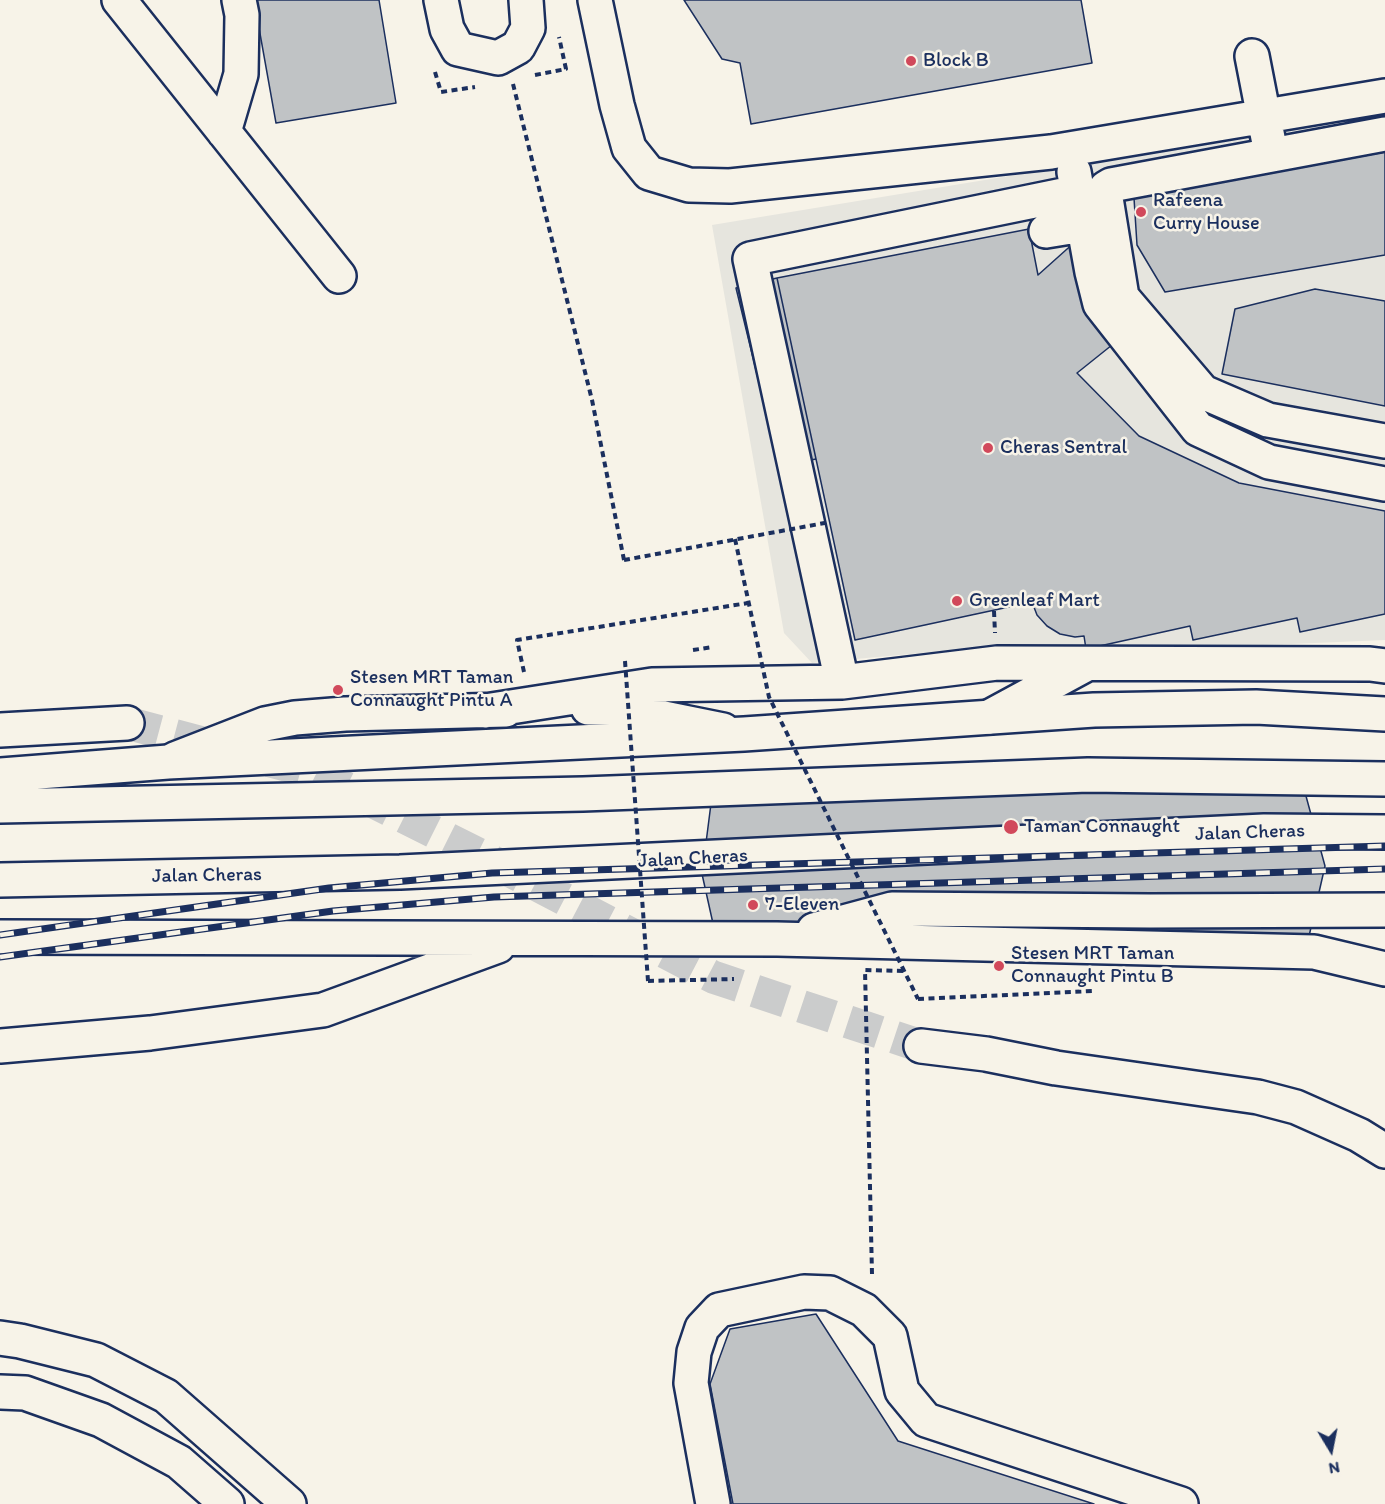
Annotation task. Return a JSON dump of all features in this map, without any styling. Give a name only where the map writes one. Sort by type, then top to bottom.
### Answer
[{"type":"main road","points":[[119,0],[339,276]]},
{"type":"main road","points":[[224,132],[241,74],[242,15],[239,0]]},
{"type":"main road","points":[[441,0],[447,29],[458,49],[498,57],[518,47],[528,28],[526,0]]},
{"type":"main road","points":[[595,0],[616,105],[629,148],[649,173],[689,185],[730,186],[1060,150],[1385,96]]},
{"type":"main road","points":[[1252,56],[1272,155]]},
{"type":"main road","points":[[1304,109],[1311,147]]},
{"type":"main road","points":[[1385,134],[1111,185],[1106,188],[1122,297],[1203,392],[1210,397],[1268,420],[1385,441]]},
{"type":"main road","points":[[1060,150],[1077,192],[1100,304],[1198,429],[1269,462],[1385,484]]},
{"type":"main road","points":[[842,682],[750,259],[1077,192]]},
{"type":"main road","points":[[1046,231],[1083,225]]},
{"type":"main road","points":[[485,711],[652,685],[842,682],[997,663],[1088,663],[1380,672]]},
{"type":"main road","points":[[989,717],[1088,663]]},
{"type":"main road","points":[[0,775],[168,762],[744,734],[1094,710],[1256,707],[1385,714]]},
{"type":"main road","points":[[168,762],[265,724],[295,718],[345,714],[614,708],[744,734]]},
{"type":"main road","points":[[0,730],[127,723]]},
{"type":"main road","points":[[0,806],[582,794],[1088,775],[1385,779]]},
{"type":"main road","name":"Jalan Cheras","points":[[0,880],[400,872],[1264,831],[1385,832]]},
{"type":"main road","points":[[777,939],[892,909],[1385,910]]},
{"type":"main road","points":[[0,937],[777,939],[1314,952],[1385,969]]},
{"type":"main road","points":[[0,1046],[150,1033],[323,1010],[517,939]]},
{"type":"main road","points":[[921,1046],[986,1054],[1056,1068],[1258,1097],[1296,1107],[1348,1130],[1385,1151]]},
{"type":"main road","points":[[713,1504],[691,1383],[694,1352],[702,1328],[719,1310],[804,1292],[830,1293],[864,1310],[890,1336],[902,1391],[926,1420],[1181,1504]]},
{"type":"main road","points":[[0,1338],[96,1360],[166,1396],[289,1504]]},
{"type":"main road","points":[[0,1392],[25,1393],[101,1420],[179,1462],[227,1504]]},
{"type":"path","points":[[512,81],[592,400],[624,560],[830,522]]},
{"type":"path","points":[[735,539],[769,697],[918,999],[1094,991]]},
{"type":"path","points":[[524,672],[517,640],[748,603]]},
{"type":"path","points":[[625,661],[648,981],[734,979]]},
{"type":"path","points":[[872,1274],[865,970],[904,971]]},
{"type":"shaded area","points":[[1385,114],[1385,640],[1080,653],[998,646],[812,663],[784,633],[712,225]]},
{"type":"building","points":[[254,0],[379,0],[396,103],[276,123]]},
{"type":"building","name":"Block B","points":[[684,0],[1081,0],[1092,63],[751,124],[740,63],[722,59]]},
{"type":"building","points":[[1385,152],[1385,255],[1165,292],[1137,245],[1134,198]]},
{"type":"building","name":"Cheras Sentral","points":[[1029,229],[1038,275],[1076,241],[1112,345],[1077,373],[1139,436],[1239,483],[1385,511],[1385,614],[1300,632],[1297,618],[1193,640],[1190,626],[1086,649],[1084,636],[1060,634],[1047,626],[1037,615],[1032,602],[855,640],[777,278]]},
{"type":"building","points":[[777,278],[816,459],[790,464],[776,452],[736,288]]},
{"type":"building","points":[[1315,289],[1385,301],[1385,406],[1222,374],[1235,309]]},
{"type":"building","name":"Taman Connaught","points":[[1300,774],[1325,866],[1307,945],[720,955],[702,874],[713,788]]},
{"type":"building","points":[[816,1314],[898,1441],[1094,1504],[733,1504],[710,1384],[730,1329]]},
{"type":"tunnel","points":[[127,723],[316,773],[480,855],[713,977],[921,1046]]},
{"type":"railway","points":[[0,935],[329,888],[492,873],[1385,846]]},
{"type":"railway","points":[[0,957],[333,911],[494,897],[1385,869]]},
{"type":"place","name":"Block B","points":[[911,61]]},
{"type":"place","name":"Rafeena Curry House","points":[[1141,212]]},
{"type":"place","name":"Cheras Sentral","points":[[988,448]]},
{"type":"place","name":"Greenleaf Mart","points":[[957,601]]},
{"type":"place","name":"Stesen MRT Taman Connaught Pintu A","points":[[338,690]]},
{"type":"place","name":"Taman Connaught","points":[[1011,827]]},
{"type":"place","name":"7-Eleven","points":[[753,905]]},
{"type":"place","name":"Stesen MRT Taman Connaught Pintu B","points":[[999,966]]}]
